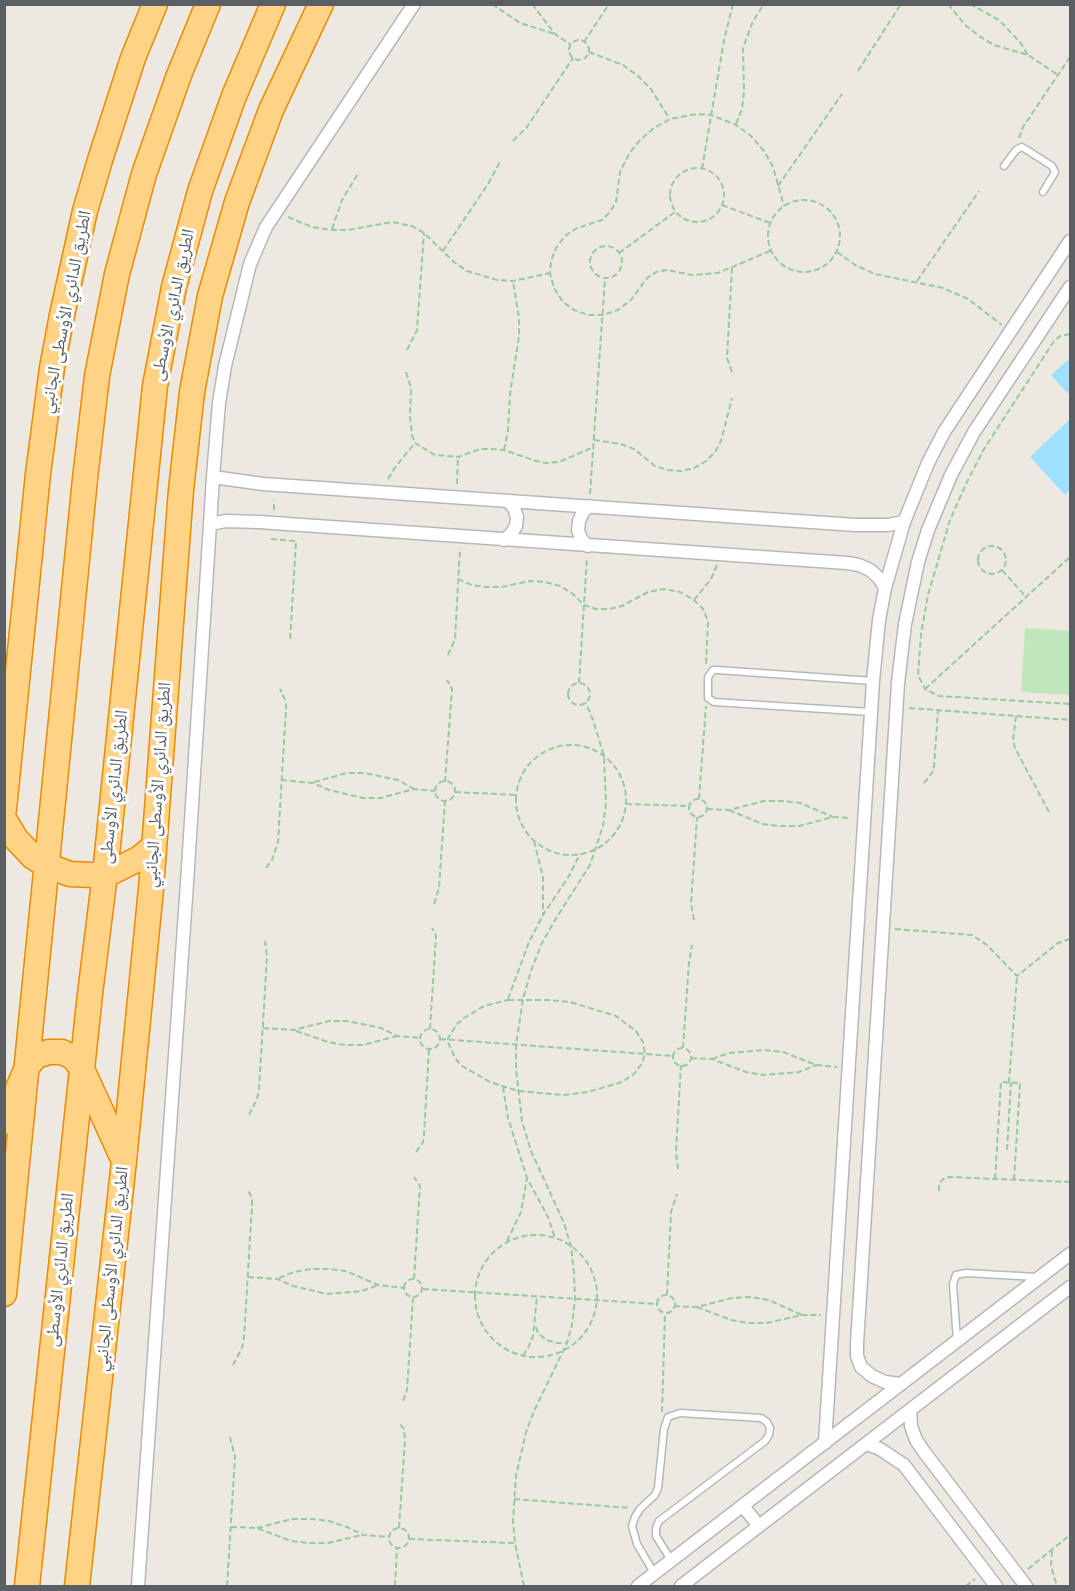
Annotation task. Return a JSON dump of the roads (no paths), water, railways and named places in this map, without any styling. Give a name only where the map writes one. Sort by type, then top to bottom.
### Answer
[{"type":"highway","name":"الطريق الدائري الأوسطى الجانبي","points":[[4,809],[52,368],[73,263],[100,160],[154,4]]},
{"type":"highway","points":[[4,1294],[90,427],[106,325],[144,174],[198,16],[208,4]]},
{"type":"highway","name":"الطريق الدائري الأوسطى","points":[[27,1587],[105,873],[148,435],[164,336],[186,239],[200,191],[234,96],[273,4]]},
{"type":"highway","name":"الطريق الدائري الأوسطى الجانبي","points":[[77,1587],[124,1161],[154,846],[181,490],[190,402],[200,344],[223,249],[253,156],[291,66],[321,4]]},
{"type":"highway","points":[[4,819],[21,846],[33,857],[48,866],[70,873],[105,873],[132,863],[154,846]]},
{"type":"highway","points":[[4,1122],[27,1067],[36,1056],[49,1052],[62,1052],[74,1058],[82,1069],[124,1161]]},
{"type":"street","points":[[138,1587],[219,403],[233,332],[257,245],[276,210],[414,4]]},
{"type":"street","points":[[825,1443],[873,681],[879,620],[885,588],[904,522],[928,463],[944,432],[1071,242]]},
{"type":"street","points":[[900,1384],[885,1382],[872,1376],[861,1367],[857,1350],[897,707],[901,654],[910,594],[918,562],[938,504],[974,432],[1071,288]]},
{"type":"street","points":[[213,477],[263,484],[855,525],[888,525],[904,522]]},
{"type":"street","points":[[504,540],[512,534],[517,517],[508,501]]},
{"type":"street","points":[[588,546],[581,539],[578,530],[583,512],[590,506]]},
{"type":"street","points":[[210,524],[250,521],[859,565],[870,570],[885,588]]},
{"type":"street","points":[[638,1587],[1071,1254]]},
{"type":"street","points":[[681,1587],[1071,1287]]},
{"type":"street","points":[[910,1410],[911,1426],[921,1446],[1023,1582]]},
{"type":"street","points":[[867,1444],[880,1449],[904,1465],[996,1587]]},
{"type":"street","points":[[743,1506],[759,1526]]},
{"type":"lane","points":[[1004,166],[1018,147],[1026,148],[1054,169],[1053,176],[1042,192]]},
{"type":"lane","points":[[871,712],[714,702],[708,698],[709,673],[717,670],[873,681]]},
{"type":"lane","points":[[957,1341],[953,1284],[956,1275],[966,1273],[1041,1277]]},
{"type":"lane","points":[[655,1574],[633,1536],[634,1516],[655,1496],[658,1488],[665,1423],[668,1417],[680,1413],[761,1418],[770,1428],[770,1435],[765,1441],[658,1521],[656,1536],[672,1561]]},
{"type":"water","points":[[1068,360],[1070,362],[1070,390],[1067,393],[1051,375]]},
{"type":"water","points":[[1070,419],[1070,490],[1065,495],[1030,457]]}]
